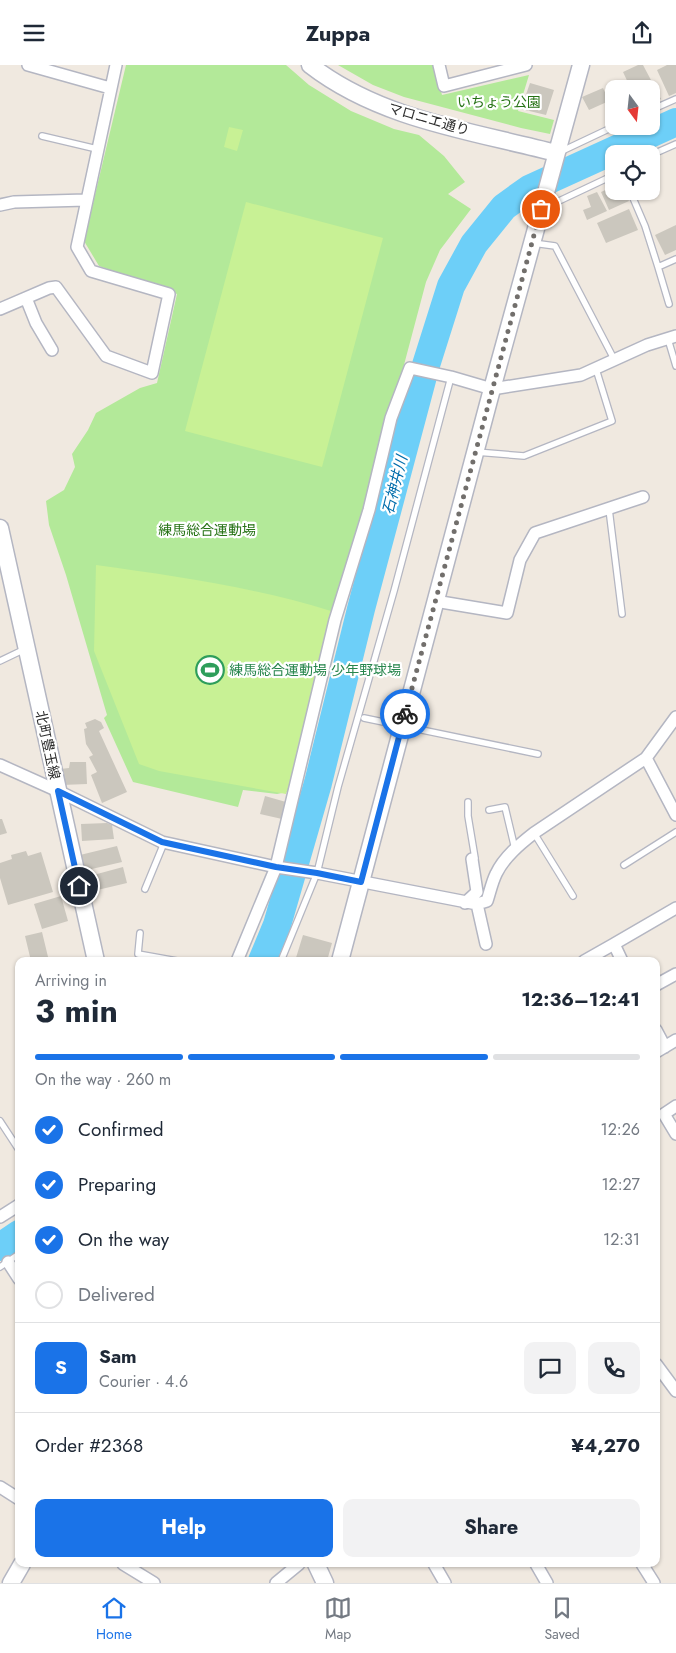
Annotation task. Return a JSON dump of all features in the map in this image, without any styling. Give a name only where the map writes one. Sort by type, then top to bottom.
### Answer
[{"type":"street","points":[[28,65],[110,88]]},
{"type":"street","points":[[0,309],[49,287],[56,287],[106,355],[152,373],[169,294],[91,271],[77,247],[116,65]]},
{"type":"street","name":"マロニエ通り","points":[[310,65],[345,89],[389,109],[555,157]]},
{"type":"street","points":[[439,65],[444,86],[526,65]]},
{"type":"street","points":[[341,957],[475,452],[581,65]]},
{"type":"street","points":[[0,205],[14,202],[86,200]]},
{"type":"street","points":[[26,298],[36,323],[52,350]]},
{"type":"street","points":[[239,957],[279,867],[335,621],[369,510],[391,418],[410,368],[492,389],[581,375],[647,345],[672,338]]},
{"type":"street","points":[[435,601],[507,613],[520,560],[535,533],[643,497]]},
{"type":"street","name":"北町豊玉線","points":[[0,528],[3,552],[27,648],[95,957]]},
{"type":"street","points":[[0,765],[164,843],[471,903],[487,901],[496,875],[503,862],[534,833],[646,759],[676,717]]},
{"type":"street","points":[[646,759],[676,815]]},
{"type":"street","points":[[472,859],[477,892],[471,903],[486,944]]},
{"type":"street","points":[[591,957],[676,909]]},
{"type":"street","points":[[614,944],[620,957]]},
{"type":"street","points":[[660,983],[676,974]]},
{"type":"street","points":[[661,1050],[676,1041]]},
{"type":"street","points":[[676,1106],[664,1114],[676,1134]]},
{"type":"street","points":[[0,1217],[15,1208]]},
{"type":"street","points":[[4,1265],[15,1275]]},
{"type":"street","points":[[660,1369],[676,1391]]},
{"type":"street","points":[[0,1487],[15,1496]]},
{"type":"street","points":[[11,1583],[20,1567]]},
{"type":"street","points":[[128,1567],[154,1583]]},
{"type":"street","points":[[276,1583],[295,1567]]},
{"type":"street","points":[[318,1567],[326,1583]]},
{"type":"street","points":[[436,1567],[445,1583]]},
{"type":"street","points":[[538,1567],[547,1583]]},
{"type":"street","points":[[644,1567],[654,1583]]},
{"type":"lane","points":[[660,106],[676,99]]},
{"type":"lane","points":[[555,157],[605,132]]},
{"type":"lane","points":[[42,136],[97,149]]},
{"type":"lane","points":[[660,151],[676,144]]},
{"type":"lane","points":[[541,211],[605,179]]},
{"type":"lane","points":[[634,200],[645,226],[669,305]]},
{"type":"lane","points":[[532,243],[556,247],[614,359]]},
{"type":"lane","points":[[658,267],[676,259]]},
{"type":"lane","points":[[672,338],[676,365]]},
{"type":"lane","points":[[475,452],[524,456],[612,421],[596,369]]},
{"type":"lane","points":[[282,957],[314,872],[394,591],[451,377]]},
{"type":"lane","points":[[609,509],[622,614]]},
{"type":"lane","points":[[0,661],[27,648]]},
{"type":"lane","points":[[364,718],[538,754]]},
{"type":"lane","points":[[468,802],[468,816],[475,858],[472,859]]},
{"type":"lane","points":[[489,810],[504,807],[515,849]]},
{"type":"lane","points":[[624,865],[676,832]]},
{"type":"lane","points":[[534,833],[573,897]]},
{"type":"lane","points":[[145,889],[164,843]]},
{"type":"lane","points":[[140,933],[138,954],[155,957]]},
{"type":"lane","points":[[0,1121],[15,1144]]},
{"type":"lane","points":[[4,1265],[15,1257]]},
{"type":"green space","name":"練馬総合運動場","points":[[126,65],[286,65],[309,85],[351,111],[394,129],[419,135],[444,156],[465,182],[448,194],[471,209],[440,250],[426,282],[293,783],[287,792],[277,794],[243,790],[238,807],[133,782],[104,718],[107,715],[66,575],[49,525],[46,501],[64,490],[75,467],[72,454],[88,430],[96,413],[140,388],[157,383],[177,294],[99,266],[84,241]]},
{"type":"green space","name":"いちょう公園","points":[[338,65],[434,65],[442,95],[529,75],[518,111],[554,120],[550,134],[404,97],[373,85]]},
{"type":"green space","points":[[229,127],[243,130],[237,151],[224,147]]},
{"type":"green space","points":[[246,202],[383,238],[322,467],[185,431]]},
{"type":"green space","name":"練馬総合運動場 少年野球場","points":[[96,565],[244,589],[331,611],[306,726],[286,794],[159,771],[139,764],[94,651]]},
{"type":"building","points":[[638,65],[643,65],[651,80],[627,80],[623,72]]},
{"type":"building","points":[[667,65],[676,65],[676,93],[669,96],[657,70]]},
{"type":"building","points":[[530,83],[554,90],[546,115],[521,109]]},
{"type":"building","points":[[603,88],[605,103],[589,110],[582,97]]},
{"type":"building","points":[[605,190],[605,200],[629,201],[609,210],[601,192]]},
{"type":"building","points":[[597,192],[607,211],[587,220],[583,210],[591,207],[587,196]]},
{"type":"building","points":[[629,209],[638,230],[606,243],[597,223]]},
{"type":"building","points":[[676,225],[676,250],[665,255],[655,235]]},
{"type":"building","points":[[95,719],[101,722],[104,728],[99,731],[127,792],[102,803],[91,775],[97,772],[89,757],[93,755],[86,744],[84,729],[87,728],[85,723]]},
{"type":"building","points":[[70,762],[86,762],[87,784],[62,785],[60,769],[69,768]]},
{"type":"building","points":[[265,796],[286,802],[282,819],[260,814]]},
{"type":"building","points":[[0,819],[2,819],[7,833],[0,835]]},
{"type":"building","points":[[107,823],[112,825],[114,839],[82,841],[81,824]]},
{"type":"building","points":[[117,846],[122,862],[83,871],[80,855]]},
{"type":"building","points":[[26,851],[28,856],[41,852],[53,892],[8,905],[0,878],[0,863],[12,859],[11,855]]},
{"type":"building","points":[[123,867],[127,883],[89,892],[86,877]]},
{"type":"building","points":[[61,896],[68,921],[42,929],[34,904]]},
{"type":"building","points":[[42,932],[48,957],[30,957],[25,936]]},
{"type":"building","points":[[303,935],[332,943],[328,957],[296,957]]},
{"type":"waterway","name":"石神井川","points":[[264,957],[277,925],[318,783],[361,609],[426,365],[451,286],[474,244],[504,207],[529,189],[676,122]]},
{"type":"waterway","name":"石神井川","points":[[0,1247],[15,1237]]},
{"type":"way so far","points":[[405,714],[541,209]]},
{"type":"place","name":"練馬総合運動場 少年野球場","points":[[210,670]]},
{"type":"route","points":[[79,886],[58,791],[162,842],[276,867],[361,882],[405,714]]}]
